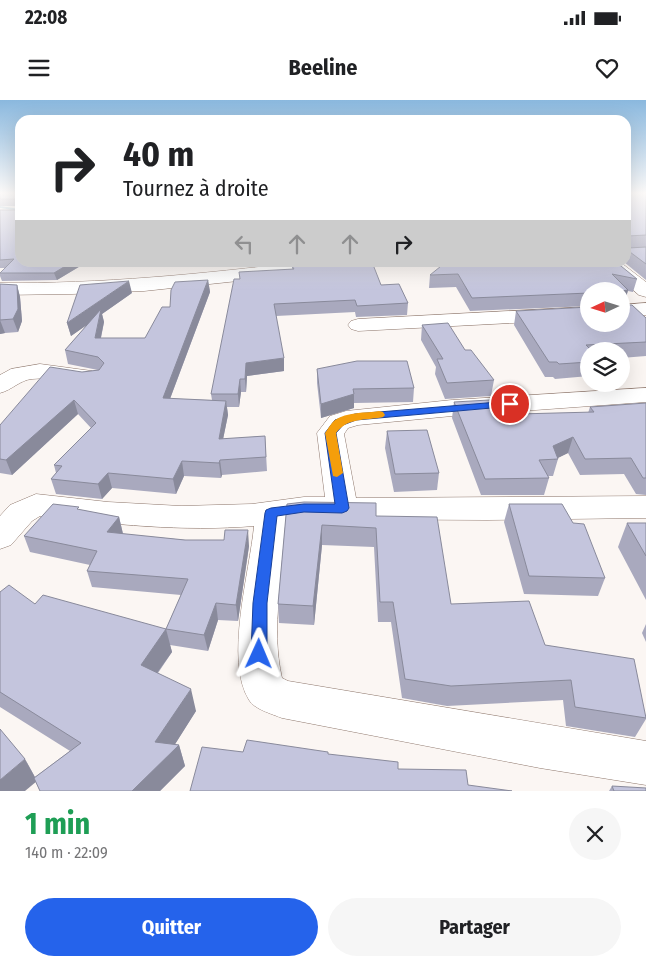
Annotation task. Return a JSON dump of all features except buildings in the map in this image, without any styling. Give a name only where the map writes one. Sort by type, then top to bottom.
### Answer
[{"type":"street","points":[[193,281],[204,267]]},
{"type":"street","points":[[0,289],[80,289],[193,281],[307,267]]},
{"type":"street","points":[[615,267],[646,291]]},
{"type":"street","points":[[630,311],[646,310]]},
{"type":"street","points":[[358,325],[580,313]]},
{"type":"street","points":[[0,386],[9,379],[25,372],[37,371],[93,377]]},
{"type":"street","points":[[342,508],[330,433],[339,422],[355,417],[452,408],[646,395]]},
{"type":"street","points":[[0,537],[20,514],[36,505],[108,513],[180,517],[252,516],[304,508],[487,509],[646,507]]},
{"type":"street","points":[[271,513],[260,603],[259,671],[264,689],[282,699],[540,746],[646,763]]},
{"type":"slow traffic","points":[[337,473],[330,433],[339,422],[355,417],[379,415]]},
{"type":"route","points":[[259,654],[260,603],[271,513],[304,508],[342,508],[330,433],[339,422],[355,417],[510,404]]}]
